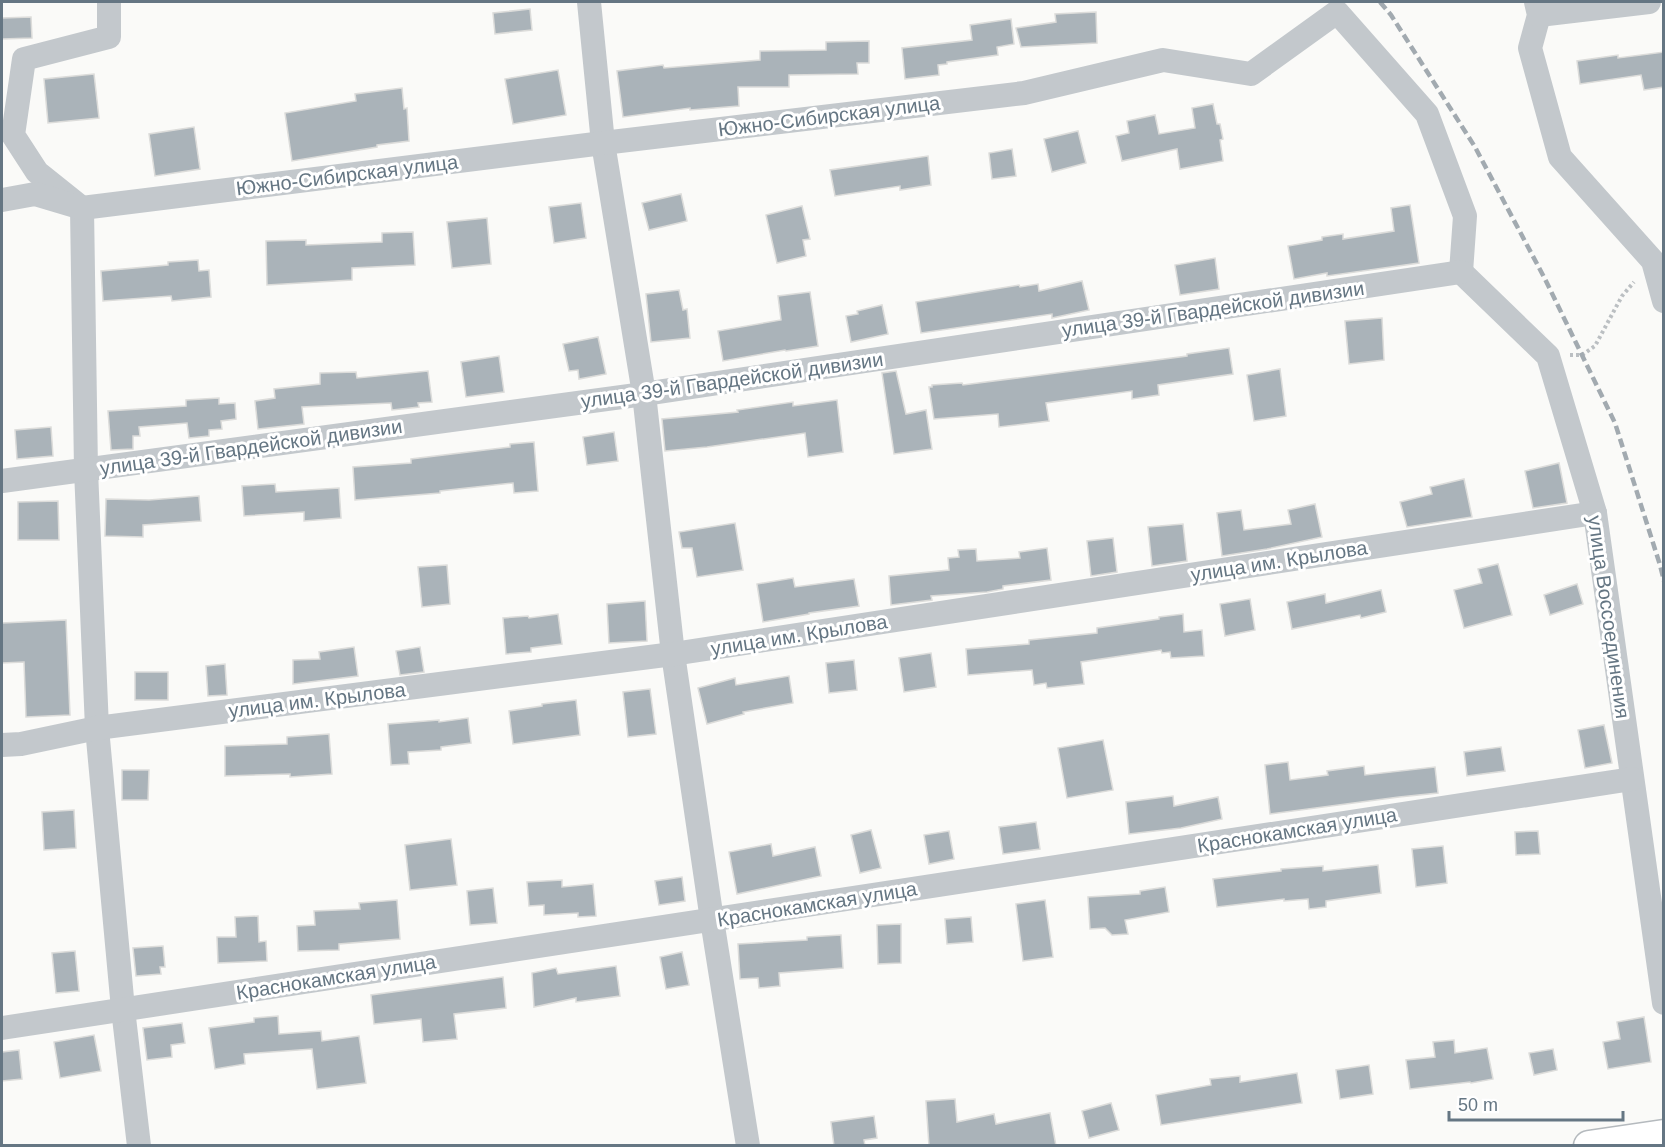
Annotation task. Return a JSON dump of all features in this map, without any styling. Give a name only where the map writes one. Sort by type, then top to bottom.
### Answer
[{"type":"main road","points":[[1589,1146],[1664,1135]]},
{"type":"street","points":[[109,2],[110,37],[24,59],[13,135],[37,172],[82,207],[86,470],[98,728],[123,1009],[139,1146]]},
{"type":"street","points":[[589,2],[603,143],[644,394],[673,654],[748,1146]]},
{"type":"street","points":[[1649,2],[1537,8],[1530,48],[1560,157],[1658,261],[1664,301]]},
{"type":"street","name":"Южно-Сибирская улица","points":[[2,200],[35,194],[82,207],[1024,93],[1163,60],[1251,74],[1337,12],[1427,114],[1465,216],[1461,272]]},
{"type":"street","name":"улица Воссоединения","points":[[1461,272],[1548,356],[1595,513],[1664,1003]]},
{"type":"street","name":"улица 39-й Гвардейской дивизии","points":[[2,481],[644,394],[1461,272]]},
{"type":"street","name":"улица им. Крылова","points":[[2,745],[21,744],[98,728],[673,654],[1595,513]]},
{"type":"street","name":"Краснокамская улица","points":[[2,1028],[1632,779]]},
{"type":"path","points":[[1548,356],[1582,355],[1595,346],[1622,296],[1658,261]]},
{"type":"building","points":[[530,9],[532,30],[495,34],[493,13]]},
{"type":"building","points":[[1096,12],[1097,43],[1021,47],[1016,28],[1056,22],[1055,14]]},
{"type":"building","points":[[31,17],[32,38],[2,39],[2,18]]},
{"type":"building","points":[[1011,19],[1014,44],[997,47],[998,55],[947,62],[947,64],[938,65],[939,75],[905,79],[902,48],[972,40],[970,25]]},
{"type":"building","points":[[869,41],[869,63],[857,63],[858,74],[789,75],[789,87],[738,87],[739,106],[690,110],[690,108],[623,117],[617,71],[663,65],[664,68],[760,60],[760,51],[826,50],[826,42]]},
{"type":"building","points":[[1664,52],[1664,87],[1644,90],[1641,75],[1580,84],[1577,61]]},
{"type":"building","points":[[558,70],[566,115],[513,124],[505,79]]},
{"type":"building","points":[[94,74],[99,118],[48,123],[44,79]]},
{"type":"building","points":[[402,88],[404,109],[407,108],[409,141],[292,161],[285,113],[356,101],[355,94]]},
{"type":"building","points":[[1213,104],[1223,139],[1220,140],[1223,161],[1180,169],[1177,149],[1122,161],[1116,136],[1129,133],[1127,121],[1155,115],[1159,134],[1195,128],[1192,108]]},
{"type":"building","points":[[194,127],[200,169],[155,176],[149,134]]},
{"type":"building","points":[[1078,131],[1086,163],[1052,172],[1044,139]]},
{"type":"building","points":[[1012,149],[1016,176],[992,179],[989,153]]},
{"type":"building","points":[[928,156],[931,185],[900,190],[900,186],[835,196],[830,170]]},
{"type":"building","points":[[681,194],[687,221],[649,230],[642,203]]},
{"type":"building","points":[[581,203],[586,238],[554,243],[549,207]]},
{"type":"building","points":[[1410,205],[1419,263],[1294,279],[1288,246],[1343,234],[1343,239],[1394,231],[1391,208]]},
{"type":"building","points":[[802,206],[810,239],[803,240],[806,256],[777,263],[766,215]]},
{"type":"building","points":[[487,218],[491,264],[452,268],[447,222]]},
{"type":"building","points":[[413,232],[415,265],[352,268],[352,280],[267,285],[266,241],[306,240],[306,245],[382,242],[382,233]]},
{"type":"building","points":[[1215,258],[1219,289],[1180,295],[1175,265]]},
{"type":"building","points":[[198,260],[199,271],[209,270],[211,297],[172,301],[171,296],[103,301],[101,271]]},
{"type":"building","points":[[1082,281],[1089,310],[1052,318],[1052,314],[921,333],[916,302],[1019,285],[1020,287],[1038,284],[1039,291]]},
{"type":"building","points":[[679,290],[683,310],[687,309],[690,338],[651,342],[646,294]]},
{"type":"building","points":[[810,292],[818,346],[723,361],[718,331],[781,320],[778,296]]},
{"type":"building","points":[[882,305],[888,334],[851,342],[846,316]]},
{"type":"building","points":[[1382,318],[1384,360],[1349,364],[1345,321]]},
{"type":"building","points":[[598,337],[606,374],[579,379],[578,370],[569,371],[563,344]]},
{"type":"building","points":[[1229,348],[1233,374],[1158,385],[1159,395],[1132,399],[1132,391],[1046,403],[1049,421],[999,427],[998,414],[934,419],[929,387],[932,385],[962,383],[963,385],[1187,356],[1187,354]]},
{"type":"building","points":[[499,356],[504,392],[466,397],[461,362]]},
{"type":"building","points":[[1280,369],[1286,416],[1254,421],[1247,375]]},
{"type":"building","points":[[428,371],[432,402],[418,403],[419,407],[392,410],[391,403],[302,407],[304,424],[258,429],[255,401],[275,398],[274,389],[320,384],[320,373],[356,372],[357,378]]},
{"type":"building","points":[[896,371],[906,414],[926,410],[932,449],[894,454],[882,373]]},
{"type":"building","points":[[219,398],[219,404],[235,403],[236,419],[221,421],[222,429],[209,430],[209,436],[189,438],[187,423],[139,427],[140,436],[133,436],[133,449],[111,450],[108,411],[186,406],[186,400]]},
{"type":"building","points":[[837,400],[843,452],[808,457],[805,433],[665,451],[662,419],[738,412],[737,410],[793,402],[793,406]]},
{"type":"building","points":[[51,427],[53,456],[17,459],[15,430]]},
{"type":"building","points":[[614,432],[618,461],[587,465],[583,437]]},
{"type":"building","points":[[534,442],[538,491],[514,493],[513,483],[440,491],[440,493],[355,500],[353,467],[411,463],[411,459]]},
{"type":"building","points":[[1559,463],[1567,503],[1533,508],[1525,471]]},
{"type":"building","points":[[1464,479],[1472,517],[1407,527],[1400,502],[1432,494],[1430,487]]},
{"type":"building","points":[[275,484],[276,492],[339,488],[341,518],[304,521],[304,512],[244,516],[242,486]]},
{"type":"building","points":[[199,496],[201,521],[143,525],[143,537],[105,536],[106,499],[149,500]]},
{"type":"building","points":[[58,501],[59,540],[18,540],[18,502]]},
{"type":"building","points":[[1315,504],[1322,537],[1222,556],[1217,513],[1241,510],[1244,530],[1291,524],[1288,510]]},
{"type":"building","points":[[735,523],[743,570],[697,577],[692,548],[682,548],[679,532]]},
{"type":"building","points":[[1183,524],[1187,561],[1152,566],[1148,527]]},
{"type":"building","points":[[1113,538],[1117,572],[1091,576],[1087,541]]},
{"type":"building","points":[[1047,548],[1051,580],[1003,586],[1003,589],[987,592],[931,596],[932,600],[891,605],[889,576],[949,570],[948,558],[959,557],[958,550],[976,549],[977,561],[1020,558],[1019,552]]},
{"type":"building","points":[[1498,564],[1512,615],[1464,628],[1454,590],[1482,583],[1478,569]]},
{"type":"building","points":[[447,565],[450,604],[422,607],[418,567]]},
{"type":"building","points":[[793,578],[795,587],[854,579],[859,606],[763,622],[757,584]]},
{"type":"building","points":[[1577,584],[1583,604],[1550,615],[1544,595]]},
{"type":"building","points":[[1381,590],[1386,612],[1292,629],[1287,602],[1325,594],[1326,603]]},
{"type":"building","points":[[1250,599],[1255,630],[1225,636],[1220,604]]},
{"type":"building","points":[[645,601],[647,641],[609,643],[607,604]]},
{"type":"building","points":[[558,614],[562,644],[531,648],[531,652],[506,654],[503,618],[528,616],[529,618]]},
{"type":"building","points":[[1183,614],[1184,632],[1202,630],[1204,656],[1171,658],[1170,652],[1162,653],[1161,650],[1081,662],[1084,684],[1047,688],[1046,683],[1034,685],[1032,670],[968,675],[966,649],[1029,644],[1029,640],[1097,633],[1097,628]]},
{"type":"building","points":[[66,620],[70,715],[26,717],[24,662],[2,663],[2,623]]},
{"type":"building","points":[[354,647],[358,676],[293,684],[293,660],[320,659],[319,652]]},
{"type":"building","points":[[420,647],[424,672],[400,675],[396,651]]},
{"type":"building","points":[[931,653],[936,687],[904,692],[899,658]]},
{"type":"building","points":[[854,660],[857,690],[829,693],[826,663]]},
{"type":"building","points":[[225,664],[227,695],[208,696],[206,666]]},
{"type":"building","points":[[135,672],[168,672],[168,700],[135,700]]},
{"type":"building","points":[[789,676],[793,703],[743,712],[744,714],[707,724],[698,688],[735,678],[736,685]]},
{"type":"building","points":[[650,689],[656,734],[628,737],[623,692]]},
{"type":"building","points":[[576,700],[580,735],[513,744],[509,711]]},
{"type":"building","points":[[468,718],[471,743],[441,747],[441,750],[408,752],[409,764],[391,765],[388,724],[439,720],[439,722]]},
{"type":"building","points":[[1604,725],[1612,763],[1585,768],[1578,730]]},
{"type":"building","points":[[329,734],[332,774],[290,777],[290,774],[225,776],[225,746],[287,744],[287,737]]},
{"type":"building","points":[[1103,740],[1113,790],[1067,798],[1058,748]]},
{"type":"building","points":[[1501,747],[1505,771],[1467,776],[1464,752]]},
{"type":"building","points":[[1288,762],[1290,780],[1328,775],[1327,771],[1364,766],[1365,775],[1435,767],[1438,793],[1270,814],[1265,765]]},
{"type":"building","points":[[122,770],[149,770],[148,800],[122,800]]},
{"type":"building","points":[[1173,796],[1174,806],[1218,797],[1222,819],[1181,828],[1129,834],[1126,802]]},
{"type":"building","points":[[74,810],[76,848],[44,850],[42,812]]},
{"type":"building","points":[[1036,822],[1040,849],[1003,854],[999,827]]},
{"type":"building","points":[[871,830],[881,868],[860,873],[851,835]]},
{"type":"building","points":[[949,831],[954,859],[929,864],[924,835]]},
{"type":"building","points":[[1538,831],[1540,854],[1516,855],[1515,832]]},
{"type":"building","points":[[451,839],[457,885],[410,890],[405,845]]},
{"type":"building","points":[[771,844],[773,856],[815,847],[821,876],[737,894],[729,852]]},
{"type":"building","points":[[1443,846],[1447,883],[1416,887],[1412,849]]},
{"type":"building","points":[[1378,865],[1381,893],[1326,901],[1326,907],[1309,909],[1308,899],[1284,901],[1284,899],[1217,907],[1213,879],[1281,871],[1281,869],[1323,866],[1323,871]]},
{"type":"building","points":[[682,877],[685,901],[659,905],[655,881]]},
{"type":"building","points":[[562,880],[562,887],[593,884],[596,916],[578,917],[578,913],[544,915],[544,905],[529,906],[527,882]]},
{"type":"building","points":[[1165,887],[1169,912],[1125,920],[1128,934],[1112,935],[1105,928],[1090,929],[1088,897],[1140,894],[1140,891]]},
{"type":"building","points":[[493,888],[497,923],[470,925],[467,891]]},
{"type":"building","points":[[397,900],[400,939],[339,944],[339,950],[298,951],[297,926],[315,925],[314,911],[360,909],[359,903]]},
{"type":"building","points":[[1045,900],[1053,957],[1023,961],[1016,904]]},
{"type":"building","points":[[258,916],[259,942],[266,941],[267,961],[218,963],[217,937],[236,937],[235,917]]},
{"type":"building","points":[[971,917],[973,942],[947,944],[945,919]]},
{"type":"building","points":[[901,924],[901,963],[878,964],[877,925]]},
{"type":"building","points":[[841,935],[843,968],[779,973],[780,986],[759,988],[758,978],[740,979],[738,944],[807,940],[807,937]]},
{"type":"building","points":[[163,946],[165,967],[160,967],[161,974],[136,976],[133,948]]},
{"type":"building","points":[[75,951],[79,991],[56,993],[52,953]]},
{"type":"building","points":[[682,952],[689,985],[666,989],[660,957]]},
{"type":"building","points":[[616,966],[620,996],[576,1002],[576,998],[534,1007],[532,973],[556,968],[558,974]]},
{"type":"building","points":[[503,977],[506,1008],[454,1014],[457,1039],[423,1042],[421,1019],[374,1024],[371,995]]},
{"type":"building","points":[[278,1016],[279,1034],[321,1031],[322,1041],[359,1036],[366,1083],[317,1089],[312,1049],[244,1054],[245,1064],[215,1069],[209,1028],[254,1022],[254,1018]]},
{"type":"building","points":[[1644,1017],[1651,1062],[1608,1069],[1603,1042],[1620,1039],[1617,1022]]},
{"type":"building","points":[[182,1023],[185,1043],[171,1045],[172,1057],[147,1060],[143,1028]]},
{"type":"building","points":[[94,1035],[101,1071],[60,1078],[54,1042]]},
{"type":"building","points":[[1454,1040],[1455,1053],[1487,1048],[1493,1079],[1410,1089],[1406,1060],[1435,1057],[1433,1042]]},
{"type":"building","points":[[1553,1049],[1557,1070],[1534,1075],[1529,1053]]},
{"type":"building","points":[[19,1050],[22,1079],[2,1081],[2,1052]]},
{"type":"building","points":[[1369,1065],[1373,1094],[1340,1099],[1336,1070]]},
{"type":"building","points":[[1297,1073],[1302,1103],[1161,1125],[1156,1095],[1211,1085],[1210,1079],[1240,1076],[1240,1082]]},
{"type":"building","points":[[955,1099],[957,1122],[994,1114],[996,1124],[1050,1113],[1056,1146],[929,1146],[926,1101]]},
{"type":"building","points":[[1111,1103],[1119,1130],[1089,1138],[1082,1111]]},
{"type":"building","points":[[874,1116],[877,1138],[864,1140],[865,1146],[834,1146],[831,1122]]},
{"type":"railway","points":[[1380,2],[1391,15],[1475,147],[1545,279],[1615,423],[1664,581]]}]
